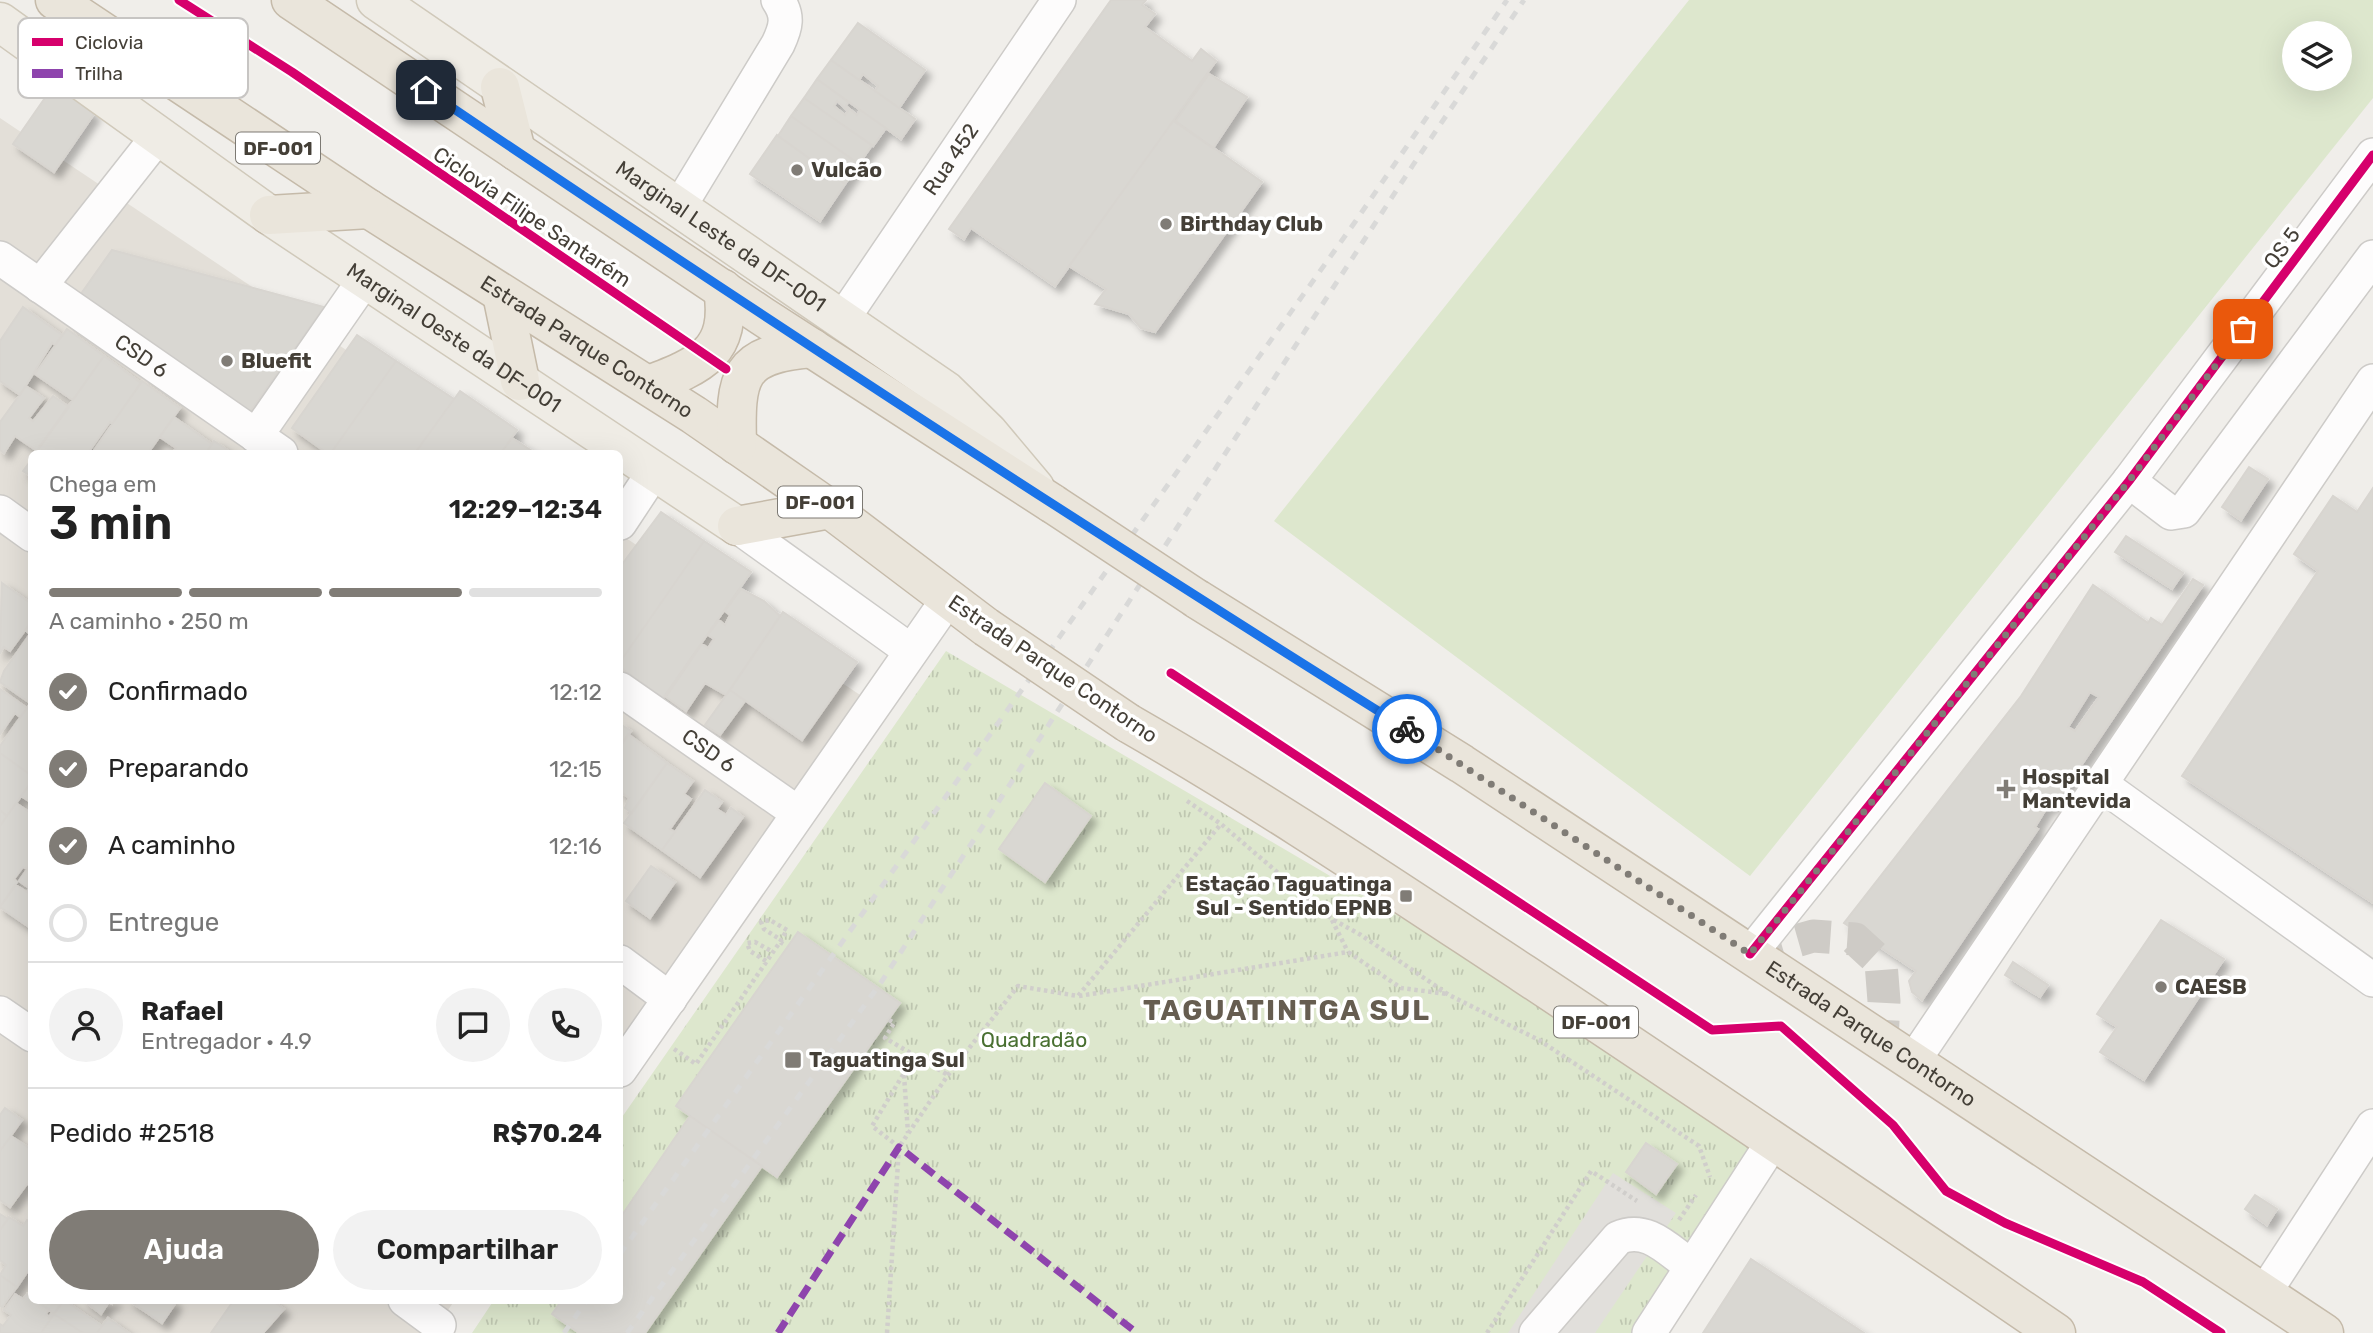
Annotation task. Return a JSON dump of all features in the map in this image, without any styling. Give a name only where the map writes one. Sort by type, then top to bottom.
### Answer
[{"type":"highway","name":"Estrada Parque Contorno","points":[[55,0],[82,18]]},
{"type":"highway","name":"Estrada Parque Contorno","points":[[291,0],[812,348],[1198,599],[1462,764],[2325,1333]]},
{"type":"highway","points":[[500,87],[516,151]]},
{"type":"highway","name":"Estrada Parque Contorno","points":[[202,98],[369,209],[649,385],[830,509],[986,627],[1128,723],[1203,766],[1395,889],[1774,1140],[2056,1333]]},
{"type":"highway","points":[[269,215],[369,209]]},
{"type":"highway","points":[[649,385],[691,369],[710,354],[724,334],[727,313],[723,289]]},
{"type":"highway","points":[[502,294],[520,380]]},
{"type":"highway","points":[[737,445],[736,405],[742,380],[753,362],[776,351],[812,348]]},
{"type":"highway","points":[[737,526],[830,509]]},
{"type":"main road","name":"Marginal Leste da DF-001","points":[[376,0],[946,391],[988,432],[1048,501]]},
{"type":"main road","name":"Marginal Oeste da DF-001","points":[[0,22],[18,35]]},
{"type":"main road","name":"Marginal Oeste da DF-001","points":[[107,98],[269,215],[737,526]]},
{"type":"street","points":[[678,209],[786,26],[785,12],[778,0]]},
{"type":"street","name":"Rua 452","points":[[842,320],[1059,0]]},
{"type":"street","points":[[40,286],[159,135]]},
{"type":"street","name":"QS 5","points":[[1750,954],[2129,481],[2373,155]]},
{"type":"street","points":[[2129,481],[2171,513],[2184,511],[2373,257]]},
{"type":"street","name":"CSD 6","points":[[0,258],[268,445]]},
{"type":"street","points":[[268,445],[365,279]]},
{"type":"street","points":[[1914,1060],[2373,381]]},
{"type":"street","points":[[623,518],[655,470]]},
{"type":"street","points":[[0,512],[28,532]]},
{"type":"street","name":"Marginal Oeste da DF-001","points":[[737,526],[911,651]]},
{"type":"street","points":[[623,1066],[948,599]]},
{"type":"street","name":"CSD 6","points":[[623,691],[798,813]]},
{"type":"street","points":[[2102,785],[2373,980]]},
{"type":"street","points":[[623,964],[670,999]]},
{"type":"street","points":[[0,1013],[28,1032]]},
{"type":"street","points":[[2265,1292],[2373,1126]]},
{"type":"street","points":[[1649,1333],[1774,1140]]},
{"type":"street","points":[[1536,1333],[1618,1238],[1642,1232],[1691,1266]]},
{"type":"street","points":[[413,1304],[443,1319]]},
{"type":"path","points":[[1181,796],[1221,824],[1332,919],[1361,935],[1449,995],[1539,1040],[1699,1146],[1711,1175],[1675,1226]]},
{"type":"path","points":[[1078,996],[1221,824]]},
{"type":"path","points":[[1332,919],[1348,952],[1401,988],[1449,995]]},
{"type":"path","points":[[647,1031],[696,1064],[766,961],[782,942],[787,930],[770,920]]},
{"type":"path","points":[[764,929],[782,942]]},
{"type":"path","points":[[755,942],[772,953]]},
{"type":"path","points":[[750,951],[766,961]]},
{"type":"path","points":[[887,1333],[899,1147],[948,1075],[1018,986],[1078,996],[1348,952]]},
{"type":"path","points":[[889,1020],[894,1023],[885,1038],[948,1075]]},
{"type":"path","points":[[899,1147],[872,1126],[915,1055]]},
{"type":"path","points":[[904,1074],[908,1133]]},
{"type":"shaded area","points":[[0,118],[496,450],[28,450],[28,1304],[452,1304],[432,1333],[0,1333]]},
{"type":"shaded area","points":[[623,536],[875,705],[623,1064]]},
{"type":"shaded area","points":[[1613,1173],[1676,1213],[1595,1333],[1508,1333]]},
{"type":"green space","points":[[1689,0],[2373,0],[2373,98],[1750,876],[1274,521]]},
{"type":"green space","name":"Quadradão","points":[[946,651],[1723,1106],[1774,1140],[1645,1333],[472,1333],[491,1304],[623,1304],[623,1116]]},
{"type":"building","points":[[1111,0],[1146,0],[1142,5],[1155,14],[1145,27],[1192,61],[1201,49],[1216,61],[1055,286],[971,228],[964,239],[949,229]]},
{"type":"building","points":[[858,23],[925,70],[899,108],[875,91],[878,86],[863,74],[859,80],[831,60]]},
{"type":"building","points":[[831,60],[915,119],[901,139],[817,79]]},
{"type":"building","points":[[1209,74],[1247,97],[1213,148],[1175,122]]},
{"type":"building","points":[[817,79],[848,102],[846,106],[857,115],[860,110],[886,128],[873,146],[804,98]],"holes":[[[837,101],[848,111],[845,115],[834,106]]]},
{"type":"building","points":[[45,98],[72,98],[94,114],[54,172],[13,144]]},
{"type":"building","points":[[804,98],[872,145],[859,164],[791,116]]},
{"type":"building","points":[[791,116],[859,164],[845,184],[778,136]]},
{"type":"building","name":"Birthday Club","points":[[1174,120],[1262,182],[1155,332],[1141,328],[1129,314],[1095,304],[1106,289],[1069,266]]},
{"type":"building","points":[[777,135],[845,184],[820,221],[750,174]]},
{"type":"building","name":"Bluefit","points":[[112,250],[324,307],[247,416],[78,298]]},
{"type":"building","points":[[23,307],[62,335],[55,345],[52,343],[20,395],[0,381],[0,341]]},
{"type":"building","points":[[67,329],[104,356],[73,400],[35,374]]},
{"type":"building","points":[[357,335],[396,361],[333,450],[323,450],[292,428]]},
{"type":"building","points":[[104,356],[141,383],[90,450],[37,450]]},
{"type":"building","points":[[396,361],[454,399],[417,450],[333,450]]},
{"type":"building","points":[[142,381],[180,408],[150,450],[94,450]]},
{"type":"building","points":[[26,386],[44,398],[29,418],[33,421],[53,396],[69,407],[38,450],[15,436],[4,453],[0,450],[0,422]]},
{"type":"building","points":[[460,391],[517,430],[503,450],[417,450]]},
{"type":"building","points":[[174,417],[212,444],[208,450],[174,450],[176,448],[160,437]]},
{"type":"building","points":[[512,438],[530,450],[503,450]]},
{"type":"building","points":[[214,441],[228,450],[208,450]]},
{"type":"building","points":[[2249,467],[2268,479],[2241,520],[2222,507]]},
{"type":"building","points":[[2373,488],[2373,903],[2182,776],[2318,571],[2294,554],[2333,496],[2357,512]]},
{"type":"building","points":[[661,512],[704,541],[623,658],[623,563]]},
{"type":"building","points":[[2126,536],[2183,573],[2172,589],[2115,552]]},
{"type":"building","points":[[704,541],[751,572],[663,698],[623,669],[623,658]]},
{"type":"building","name":"Hospital Mantevida","points":[[2193,579],[2203,585],[2053,807],[2049,804],[2035,827],[2038,829],[1922,1000],[1912,992],[1909,981],[1916,971],[1844,923],[2021,696],[2093,585],[2148,623],[2151,618],[2162,625]],"holes":[[[2090,692],[2099,697],[2075,731],[2068,727]]]},
{"type":"building","points":[[2,583],[28,601],[28,626],[10,651],[4,647],[0,653]]},
{"type":"building","points":[[741,589],[764,601],[780,616],[726,695],[705,683],[686,711],[666,697],[702,644],[708,648],[714,639],[708,635],[719,620],[725,625],[730,615],[725,611]]},
{"type":"building","points":[[783,612],[857,662],[802,740],[730,690]]},
{"type":"building","points":[[28,637],[28,702],[0,682],[4,671]]},
{"type":"building","points":[[0,689],[27,708],[20,717],[15,713],[0,734]]},
{"type":"building","points":[[730,690],[745,701],[720,735],[705,725]]},
{"type":"building","points":[[28,707],[28,773],[0,753],[0,746]]},
{"type":"building","points":[[623,726],[631,731],[623,743]]},
{"type":"building","points":[[628,734],[667,763],[632,813],[625,808],[629,798],[623,793],[623,742]]},
{"type":"building","points":[[0,753],[28,773],[28,787],[7,816],[0,810]]},
{"type":"building","points":[[667,763],[693,781],[684,794],[691,799],[670,829],[675,832],[662,850],[624,823]]},
{"type":"building","points":[[1045,783],[1091,816],[1045,882],[999,849]]},
{"type":"building","points":[[28,786],[28,800],[21,796]]},
{"type":"building","points":[[705,790],[722,802],[717,809],[726,815],[731,808],[743,817],[700,877],[662,850]]},
{"type":"building","points":[[16,803],[28,811],[28,868],[23,867],[14,879],[17,882],[0,907],[0,826]]},
{"type":"building","points":[[0,810],[7,816],[0,826]]},
{"type":"building","points":[[651,866],[675,882],[650,918],[626,901]]},
{"type":"building","points":[[28,868],[28,887],[19,881]]},
{"type":"building","points":[[16,885],[27,892],[28,890],[28,926],[0,907]]},
{"type":"building","name":"CAESB","points":[[2161,920],[2224,959],[2144,1080],[2100,1052],[2117,1027],[2097,1014]]},
{"type":"building","points":[[798,932],[900,1003],[777,1177],[676,1106]]},
{"type":"building","points":[[2013,962],[2048,985],[2040,997],[2005,975]]},
{"type":"building","points":[[5,1108],[22,1120],[0,1151],[0,1115]]},
{"type":"building","points":[[690,1116],[762,1166],[645,1333],[579,1333],[552,1314],[559,1304],[623,1304],[623,1214]]},
{"type":"building","points":[[11,1136],[28,1147],[28,1184],[10,1207],[0,1200],[0,1151]]},
{"type":"building","points":[[1646,1143],[1677,1164],[1656,1194],[1626,1172]]},
{"type":"building","points":[[2255,1195],[2277,1209],[2267,1225],[2245,1209]]},
{"type":"building","points":[[0,1214],[8,1219],[0,1230]]},
{"type":"building","points":[[9,1217],[23,1226],[28,1221],[28,1271],[17,1287],[0,1275],[6,1265],[0,1260],[0,1230]]},
{"type":"building","points":[[1751,1259],[1864,1333],[1703,1333]]},
{"type":"building","points":[[0,1275],[17,1287],[2,1307],[0,1306]]},
{"type":"building","points":[[15,1294],[23,1299],[27,1294],[28,1304],[40,1304],[49,1309],[46,1314],[49,1317],[52,1312],[54,1314],[41,1333],[0,1333],[0,1324],[3,1326],[11,1315],[4,1310]]},
{"type":"building","points":[[41,1304],[61,1304],[54,1314]]},
{"type":"building","points":[[61,1304],[70,1304],[102,1326],[97,1333],[83,1333],[54,1314]]},
{"type":"building","points":[[88,1304],[108,1304],[101,1314]]},
{"type":"building","points":[[134,1304],[175,1304],[162,1323]]},
{"type":"building","points":[[231,1304],[277,1304],[284,1309],[263,1333],[211,1333]]},
{"type":"building","points":[[54,1314],[83,1333],[41,1333]]},
{"type":"building","points":[[108,1318],[129,1333],[97,1333]]},
{"type":"tunnel","points":[[1750,954],[1813,936],[1855,939],[1881,963],[1884,1001],[1882,1040]]},
{"type":"railway","points":[[623,1250],[1355,222],[1507,0]]},
{"type":"railway","points":[[627,1333],[880,984],[1413,165],[1524,0]]},
{"type":"railway","points":[[564,1333],[584,1304]]},
{"type":"marked path","points":[[778,1333],[899,1147],[1137,1333]]},
{"type":"cycle path","name":"Ciclovia Filipe Santarém","points":[[179,0],[207,18]]},
{"type":"cycle path","name":"Ciclovia Filipe Santarém","points":[[248,44],[726,369]]},
{"type":"cycle path","points":[[1750,954],[2129,481],[2373,155]]},
{"type":"cycle path","points":[[1171,673],[1712,1030],[1781,1026],[1893,1125],[1946,1191],[2005,1223],[2143,1282],[2221,1333]]},
{"type":"way so far","points":[[1407,729],[1750,954],[2129,481],[2243,329]]},
{"type":"place","name":"Vulcão","points":[[797,170]]},
{"type":"place","name":"Birthday Club","points":[[1166,224]]},
{"type":"place","name":"Bluefit","points":[[227,361]]},
{"type":"place","name":"Hospital Mantevida","points":[[2006,789]]},
{"type":"place","name":"Estação Taguatinga Sul - Sentido EPNB","points":[[1406,896]]},
{"type":"place","name":"CAESB","points":[[2161,987]]},
{"type":"place","name":"Taguatinga Sul","points":[[793,1060]]},
{"type":"district","name":"TAGUATINTGA SUL","points":[[1287,1010]]},
{"type":"route","points":[[426,90],[762,316],[1198,599],[1407,729]]}]
